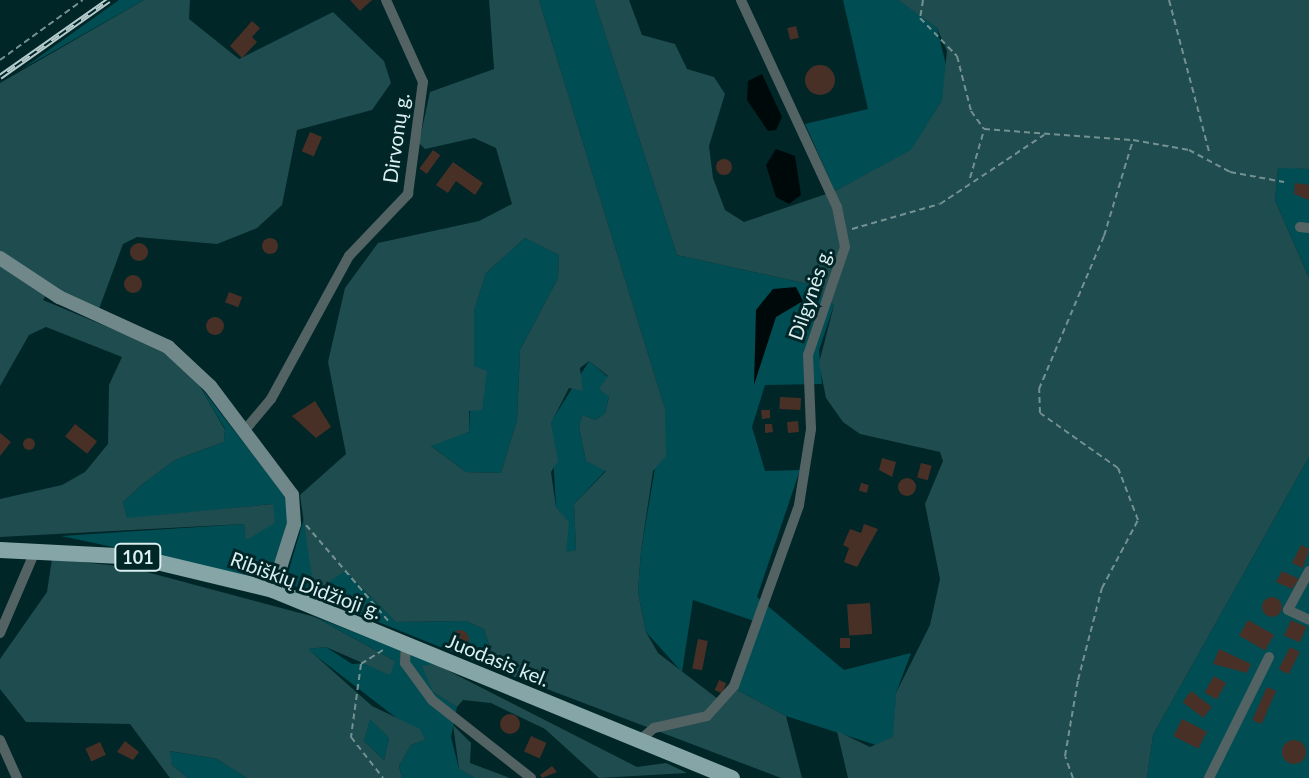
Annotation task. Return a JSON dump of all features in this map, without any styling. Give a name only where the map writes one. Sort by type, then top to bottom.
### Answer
[{"type":"main road","name":"Ribiškių Didžioji g.","points":[[0,550],[36,549],[136,557],[273,590],[404,647]]},
{"type":"main road","name":"Juodasis kel.","points":[[404,647],[732,778]]},
{"type":"street","name":"Dirvonų g.","points":[[245,430],[271,399],[349,256],[408,194],[423,82],[386,0]]},
{"type":"street","name":"Dilgynės g.","points":[[640,740],[654,728],[707,716],[734,686],[799,505],[811,429],[808,355],[845,230],[741,0]]},
{"type":"street","points":[[0,258],[59,297],[184,358],[245,430],[292,495],[296,514],[273,590]]},
{"type":"street","points":[[0,633],[36,549]]},
{"type":"street","points":[[1309,571],[1288,610],[1309,620]]},
{"type":"street","points":[[404,647],[432,700],[531,778]]},
{"type":"street","points":[[1209,778],[1269,657]]},
{"type":"street","points":[[0,740],[17,778]]},
{"type":"path","points":[[0,60],[83,0]]},
{"type":"path","points":[[923,0],[920,18],[957,56],[971,111],[984,129],[1133,140],[1211,156],[1230,172],[1284,182]]},
{"type":"path","points":[[1169,0],[1211,156]]},
{"type":"path","points":[[970,180],[984,129]]},
{"type":"path","points":[[845,230],[908,218],[1045,134]]},
{"type":"path","points":[[1073,778],[1065,756],[1078,680],[1102,588],[1138,520],[1118,468],[1040,413],[1039,389],[1104,236],[1133,140]]},
{"type":"path","points":[[296,514],[404,647]]},
{"type":"path","points":[[383,778],[351,737],[355,683],[375,651],[404,647]]},
{"type":"shaded area","points":[[119,0],[144,0],[22,69]]},
{"type":"shaded area","points":[[144,0],[190,0],[189,19],[239,59],[333,12],[384,61],[391,83],[372,110],[297,130],[282,205],[257,228],[217,244],[137,237],[123,244],[99,309],[51,287],[43,300],[160,349],[199,385],[225,430],[224,442],[175,460],[144,483],[123,502],[127,518],[273,504],[275,523],[246,540],[244,524],[0,537],[0,499],[62,485],[85,472],[108,444],[109,385],[122,357],[46,327],[29,335],[0,386],[0,83]]},
{"type":"shaded area","points":[[489,0],[539,0],[665,409],[666,456],[653,471],[641,551],[638,592],[646,632],[658,653],[718,699],[737,690],[786,716],[802,778],[781,778],[497,670],[484,629],[466,621],[396,622],[345,571],[323,586],[312,578],[300,495],[346,454],[328,362],[345,288],[378,243],[479,221],[512,204],[496,148],[474,138],[425,149],[419,143],[430,92],[494,69]],"holes":[[[525,238],[559,255],[558,278],[520,350],[517,420],[501,473],[466,472],[431,446],[469,432],[469,411],[482,410],[487,371],[474,366],[474,311],[486,273]],[[589,361],[608,376],[599,389],[609,397],[605,413],[596,420],[582,415],[579,427],[586,461],[606,471],[574,504],[576,550],[566,552],[569,522],[556,507],[551,472],[558,461],[551,423],[569,388],[583,391],[580,368]]]},
{"type":"shaded area","points":[[539,0],[594,0],[677,255],[808,284],[834,305],[819,350],[822,384],[765,385],[752,427],[765,471],[800,470],[757,597],[844,670],[911,653],[896,693],[894,737],[879,746],[786,716],[737,690],[760,623],[693,600],[682,672],[646,632],[638,592],[641,551],[665,409]]},
{"type":"shaded area","points":[[594,0],[629,0],[642,35],[675,44],[687,69],[714,77],[725,94],[709,146],[713,178],[725,210],[744,222],[835,191],[911,150],[942,100],[947,51],[937,28],[898,0],[1309,0],[1309,169],[1278,168],[1275,200],[1309,278],[1309,457],[1153,735],[1147,778],[848,778],[837,731],[870,747],[893,737],[896,693],[930,625],[940,579],[925,504],[943,461],[940,452],[860,434],[843,422],[826,398],[819,363],[834,305],[808,284],[677,255]]},
{"type":"shaded area","points":[[843,0],[898,0],[917,13],[937,28],[948,73],[942,100],[911,151],[835,191],[805,124],[868,109]]},
{"type":"shaded area","points":[[762,74],[782,117],[776,130],[768,131],[747,100],[748,81]]},
{"type":"shaded area","points":[[776,149],[795,156],[801,195],[789,204],[776,197],[766,165]]},
{"type":"shaded area","points":[[1278,167],[1309,169],[1309,278],[1275,200]]},
{"type":"shaded area","points":[[525,238],[559,255],[558,278],[520,350],[517,420],[501,473],[466,472],[430,445],[469,432],[474,311],[486,273]]},
{"type":"shaded area","points":[[796,287],[803,301],[776,317],[754,385],[756,310],[773,289]]},
{"type":"shaded area","points":[[589,361],[608,377],[609,397],[605,413],[596,420],[582,415],[579,427],[586,461],[606,470],[574,504],[576,550],[565,553],[568,522],[556,507],[551,422]]},
{"type":"shaded area","points":[[199,385],[287,499],[290,517],[272,573],[259,578],[61,536],[244,524],[247,540],[272,504],[127,519],[123,502],[144,483],[175,460],[224,442],[225,429]]},
{"type":"shaded area","points":[[1309,457],[1309,778],[1147,778],[1153,735]]},
{"type":"shaded area","points":[[304,518],[330,575],[345,571],[396,622],[466,621],[484,629],[497,670],[294,588],[288,573]]},
{"type":"shaded area","points":[[52,559],[128,567],[315,617],[395,661],[390,675],[326,647],[308,649],[372,706],[420,729],[425,740],[411,745],[399,766],[402,778],[247,778],[217,759],[170,751],[172,765],[188,778],[170,778],[130,724],[26,722],[0,689],[0,659],[47,592]],"holes":[[[370,719],[389,738],[384,760],[364,741]]]},
{"type":"shaded area","points":[[315,617],[435,664],[433,692],[457,707],[451,737],[459,769],[475,778],[402,778],[399,766],[411,745],[425,740],[307,649],[326,647],[352,664],[395,661]]},
{"type":"shaded area","points":[[435,664],[637,767],[666,763],[687,773],[599,778],[545,729],[491,703],[463,700],[457,707],[433,692],[422,666]]},
{"type":"shaded area","points":[[370,718],[389,738],[384,760],[364,741]]},
{"type":"shaded area","points":[[453,725],[471,743],[470,763],[510,778],[475,778],[459,769]]},
{"type":"shaded area","points":[[169,751],[217,759],[247,778],[188,778],[172,765]]},
{"type":"building","points":[[350,0],[372,0],[360,11]]},
{"type":"building","points":[[252,21],[260,28],[252,37],[257,42],[242,58],[230,46]]},
{"type":"building","points":[[796,26],[799,38],[790,40],[787,28]]},
{"type":"building","points":[[820,65],[831,69],[835,80],[831,91],[820,95],[809,91],[805,80],[809,69]]},
{"type":"building","points":[[310,132],[322,137],[314,156],[302,151]]},
{"type":"building","points":[[433,150],[440,155],[427,174],[419,169]]},
{"type":"building","points":[[721,159],[727,159],[732,167],[730,173],[721,175],[716,170],[716,164]]},
{"type":"building","points":[[453,162],[483,183],[475,195],[456,181],[448,193],[436,185]]},
{"type":"building","points":[[1295,183],[1309,185],[1309,200],[1294,194]]},
{"type":"building","points":[[267,238],[273,238],[278,246],[276,252],[267,254],[262,249],[262,243]]},
{"type":"building","points":[[135,243],[143,243],[148,252],[146,259],[135,261],[130,256],[130,248]]},
{"type":"building","points":[[129,275],[137,275],[142,284],[140,291],[129,293],[124,288],[124,280]]},
{"type":"building","points":[[229,292],[242,297],[238,307],[225,302]]},
{"type":"building","points":[[215,317],[224,326],[215,335],[206,326]]},
{"type":"building","points":[[780,397],[801,398],[800,410],[779,409]]},
{"type":"building","points":[[315,401],[331,427],[316,438],[292,416]]},
{"type":"building","points":[[761,410],[770,410],[770,418],[762,419]]},
{"type":"building","points":[[798,421],[799,432],[788,433],[787,422]]},
{"type":"building","points":[[75,424],[97,441],[87,454],[65,437]]},
{"type":"building","points":[[765,424],[772,424],[773,432],[765,433]]},
{"type":"building","points":[[0,433],[11,442],[0,456]]},
{"type":"building","points":[[29,438],[35,444],[29,450],[23,444]]},
{"type":"building","points":[[882,458],[896,462],[892,477],[879,470]]},
{"type":"building","points":[[921,463],[932,466],[928,480],[917,477]]},
{"type":"building","points":[[907,478],[916,487],[907,496],[898,487]]},
{"type":"building","points":[[861,483],[869,485],[867,493],[859,491]]},
{"type":"building","points":[[864,524],[878,529],[857,567],[844,562],[849,548],[843,545],[850,529],[861,533]]},
{"type":"building","points":[[1301,545],[1309,549],[1303,568],[1292,563]]},
{"type":"building","points":[[1282,571],[1299,579],[1292,589],[1276,582]]},
{"type":"building","points":[[1272,597],[1279,600],[1282,607],[1279,614],[1272,617],[1265,614],[1262,607],[1265,600]]},
{"type":"building","points":[[870,603],[872,634],[849,636],[847,605]]},
{"type":"building","points":[[1248,620],[1274,635],[1265,651],[1239,636]]},
{"type":"building","points":[[1291,620],[1307,627],[1300,642],[1284,636]]},
{"type":"building","points":[[456,630],[464,630],[469,639],[467,646],[456,648],[451,643],[451,635]]},
{"type":"building","points":[[840,638],[850,638],[850,648],[840,648]]},
{"type":"building","points":[[698,639],[708,641],[702,670],[692,668]]},
{"type":"building","points":[[1290,647],[1300,652],[1288,674],[1279,669]]},
{"type":"building","points":[[1219,649],[1251,664],[1247,673],[1213,664]]},
{"type":"building","points":[[1214,676],[1226,683],[1217,699],[1204,692]]},
{"type":"building","points":[[719,680],[726,683],[722,693],[715,690]]},
{"type":"building","points":[[1267,687],[1276,691],[1261,724],[1252,720]]},
{"type":"building","points":[[1191,691],[1212,707],[1203,718],[1183,702]]},
{"type":"building","points":[[510,714],[517,717],[520,724],[517,731],[510,734],[503,731],[500,724],[503,717]]},
{"type":"building","points":[[1182,719],[1207,732],[1198,749],[1173,736]]},
{"type":"building","points":[[531,736],[547,743],[540,758],[524,752]]},
{"type":"building","points":[[1294,740],[1303,743],[1306,752],[1303,761],[1294,764],[1285,761],[1282,752],[1285,743]]},
{"type":"building","points":[[125,741],[139,752],[133,760],[117,752]]},
{"type":"building","points":[[100,742],[106,755],[91,761],[85,749]]},
{"type":"building","points":[[552,766],[557,772],[542,778],[540,775]]},
{"type":"railway","points":[[0,77],[109,0]]}]
